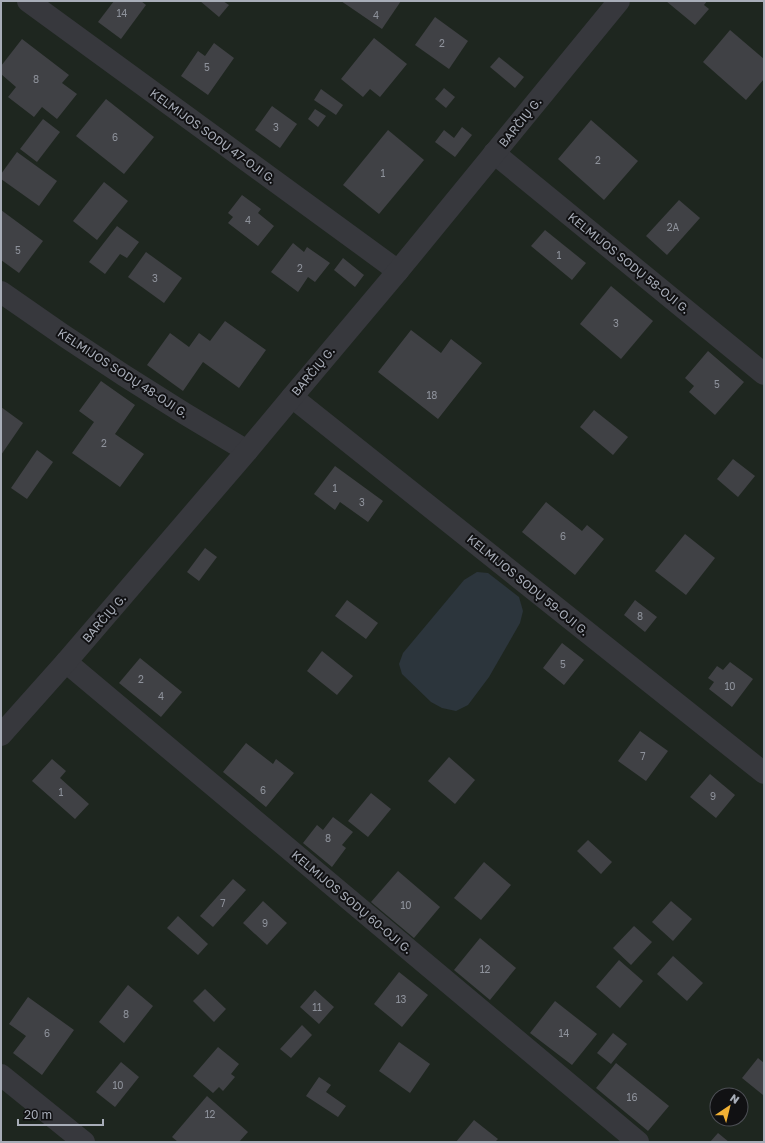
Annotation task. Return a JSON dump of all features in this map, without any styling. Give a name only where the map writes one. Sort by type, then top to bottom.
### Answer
[{"type":"street","name":"KELMIJOS SODŲ 47-OJI G.","points":[[28,1],[398,271]]},
{"type":"street","name":"BARČIŲ G.","points":[[1,735],[248,451],[292,396],[398,271],[619,1]]},
{"type":"street","name":"KELMIJOS SODŲ 58-OJI G.","points":[[494,153],[764,374]]},
{"type":"street","name":"KELMIJOS SODŲ 48-OJI G.","points":[[1,292],[33,315],[184,414],[248,451]]},
{"type":"street","name":"KELMIJOS SODŲ 59-OJI G.","points":[[292,396],[764,773]]},
{"type":"street","name":"KELMIJOS SODŲ 60-OJI G.","points":[[66,662],[638,1142]]},
{"type":"street","points":[[1,1075],[84,1142]]},
{"type":"shaded area","points":[[1,1],[764,1],[764,1142],[1,1142]]},
{"type":"shaded area","points":[[477,572],[488,573],[519,597],[523,611],[520,623],[489,677],[468,705],[456,711],[442,708],[431,702],[402,674],[399,664],[403,653],[464,580]]},
{"type":"building","points":[[114,1],[141,1],[146,5],[121,39],[98,22]]},
{"type":"building","points":[[200,1],[223,1],[229,5],[219,17]]},
{"type":"building","points":[[341,1],[401,1],[382,29]]},
{"type":"building","points":[[666,1],[707,1],[704,5],[709,9],[695,25]]},
{"type":"building","points":[[435,17],[468,41],[449,69],[415,45]]},
{"type":"building","points":[[730,30],[764,59],[764,79],[746,100],[703,62]]},
{"type":"building","points":[[374,38],[407,64],[380,97],[370,89],[363,97],[341,79]]},
{"type":"building","points":[[22,39],[69,75],[62,83],[77,94],[57,119],[42,107],[34,117],[8,97],[16,87],[1,74],[1,66]]},
{"type":"building","points":[[214,43],[234,58],[208,95],[181,76],[198,51],[205,56]]},
{"type":"building","points":[[499,57],[524,77],[515,88],[490,67]]},
{"type":"building","points":[[444,88],[455,97],[446,108],[435,99]]},
{"type":"building","points":[[321,89],[343,105],[336,115],[314,100]]},
{"type":"building","points":[[106,99],[154,137],[124,174],[76,136]]},
{"type":"building","points":[[272,106],[297,124],[280,148],[255,130]]},
{"type":"building","points":[[315,109],[326,116],[318,127],[308,119]]},
{"type":"building","points":[[43,119],[60,132],[37,162],[20,149]]},
{"type":"building","points":[[591,120],[638,161],[604,200],[558,159]]},
{"type":"building","points":[[462,127],[472,135],[455,157],[435,142],[444,130],[454,138]]},
{"type":"building","points":[[388,130],[424,160],[379,214],[343,185]]},
{"type":"building","points":[[17,152],[57,181],[39,206],[1,179],[1,174]]},
{"type":"building","points":[[104,182],[128,201],[97,240],[73,221]]},
{"type":"building","points":[[242,195],[261,209],[258,213],[274,226],[258,246],[228,223],[233,217],[228,213]]},
{"type":"building","points":[[679,200],[700,218],[667,255],[646,236]]},
{"type":"building","points":[[1,210],[43,241],[19,273],[1,260]]},
{"type":"building","points":[[117,226],[139,242],[127,258],[120,254],[105,274],[89,262]]},
{"type":"building","points":[[545,230],[586,263],[572,280],[531,246]]},
{"type":"building","points":[[293,243],[304,252],[307,247],[330,263],[315,282],[308,277],[298,292],[271,272]]},
{"type":"building","points":[[146,252],[182,278],[164,303],[128,277]]},
{"type":"building","points":[[343,258],[364,275],[355,287],[334,270]]},
{"type":"building","points":[[611,286],[653,321],[621,359],[580,324]]},
{"type":"building","points":[[225,321],[266,350],[239,388],[203,362],[183,391],[147,365],[170,333],[189,347],[199,333],[210,341]]},
{"type":"building","points":[[411,330],[441,353],[451,339],[482,363],[438,419],[378,372]]},
{"type":"building","points":[[708,351],[744,382],[715,415],[689,392],[694,386],[685,378]]},
{"type":"building","points":[[101,381],[135,405],[115,434],[144,454],[120,487],[72,453],[94,422],[79,411]]},
{"type":"building","points":[[1,407],[23,423],[1,455]]},
{"type":"building","points":[[594,410],[628,437],[613,455],[580,427]]},
{"type":"building","points":[[37,450],[53,462],[27,499],[11,488]]},
{"type":"building","points":[[733,459],[755,476],[738,497],[717,479]]},
{"type":"building","points":[[335,466],[383,501],[368,522],[340,502],[335,510],[314,494]]},
{"type":"building","points":[[546,502],[582,531],[587,525],[604,539],[575,575],[522,532]]},
{"type":"building","points":[[685,534],[715,558],[686,595],[655,571]]},
{"type":"building","points":[[205,548],[217,557],[199,581],[187,572]]},
{"type":"building","points":[[347,600],[378,623],[366,639],[335,616]]},
{"type":"building","points":[[635,600],[657,617],[645,632],[624,615]]},
{"type":"building","points":[[562,643],[584,660],[564,685],[543,668]]},
{"type":"building","points":[[322,651],[353,676],[337,695],[307,671]]},
{"type":"building","points":[[140,658],[182,692],[161,717],[119,683]]},
{"type":"building","points":[[730,662],[753,679],[732,707],[709,689],[714,682],[708,678],[717,666],[723,670]]},
{"type":"building","points":[[640,731],[668,751],[646,781],[618,761]]},
{"type":"building","points":[[246,743],[273,764],[276,759],[294,773],[266,807],[223,772]]},
{"type":"building","points":[[449,757],[475,780],[455,804],[428,781]]},
{"type":"building","points":[[52,759],[66,771],[60,778],[89,804],[75,819],[32,781]]},
{"type":"building","points":[[710,774],[735,795],[716,818],[690,797]]},
{"type":"building","points":[[371,793],[391,809],[368,837],[348,821]]},
{"type":"building","points":[[333,817],[353,832],[342,845],[346,848],[332,867],[303,843],[317,825],[323,830]]},
{"type":"building","points":[[588,840],[612,862],[601,874],[577,851]]},
{"type":"building","points":[[484,862],[511,885],[481,920],[454,898]]},
{"type":"building","points":[[398,871],[440,907],[414,938],[371,902]]},
{"type":"building","points":[[233,879],[246,890],[213,927],[200,916]]},
{"type":"building","points":[[263,901],[287,923],[267,945],[243,923]]},
{"type":"building","points":[[671,901],[692,919],[673,941],[652,922]]},
{"type":"building","points":[[178,916],[208,944],[198,955],[167,928]]},
{"type":"building","points":[[634,926],[652,942],[631,965],[613,948]]},
{"type":"building","points":[[480,938],[516,968],[490,1000],[454,970]]},
{"type":"building","points":[[673,956],[703,983],[687,1001],[657,974]]},
{"type":"building","points":[[619,960],[643,981],[620,1008],[596,987]]},
{"type":"building","points":[[399,972],[428,995],[402,1027],[374,1004]]},
{"type":"building","points":[[128,985],[153,1006],[124,1043],[99,1022]]},
{"type":"building","points":[[205,989],[226,1009],[214,1022],[193,1001]]},
{"type":"building","points":[[315,990],[334,1007],[319,1024],[300,1007]]},
{"type":"building","points":[[28,997],[74,1030],[42,1075],[13,1053],[26,1036],[9,1024]]},
{"type":"building","points":[[555,1001],[597,1034],[572,1065],[530,1033]]},
{"type":"building","points":[[302,1025],[312,1035],[291,1058],[280,1049]]},
{"type":"building","points":[[613,1033],[627,1044],[611,1064],[597,1053]]},
{"type":"building","points":[[399,1042],[430,1064],[410,1093],[379,1071]]},
{"type":"building","points":[[218,1047],[239,1064],[231,1074],[235,1077],[223,1091],[219,1087],[213,1093],[193,1076]]},
{"type":"building","points":[[758,1058],[764,1063],[763,1095],[742,1078]]},
{"type":"building","points":[[121,1062],[139,1077],[115,1107],[96,1092]]},
{"type":"building","points":[[616,1063],[669,1106],[648,1131],[596,1088]]},
{"type":"building","points":[[319,1077],[331,1085],[326,1092],[346,1106],[338,1117],[306,1096]]},
{"type":"building","points":[[207,1096],[248,1132],[239,1142],[178,1142],[172,1137]]},
{"type":"building","points":[[474,1120],[498,1139],[495,1142],[456,1142]]},
{"type":"building","points":[[718,1133],[729,1142],[710,1142]]}]
